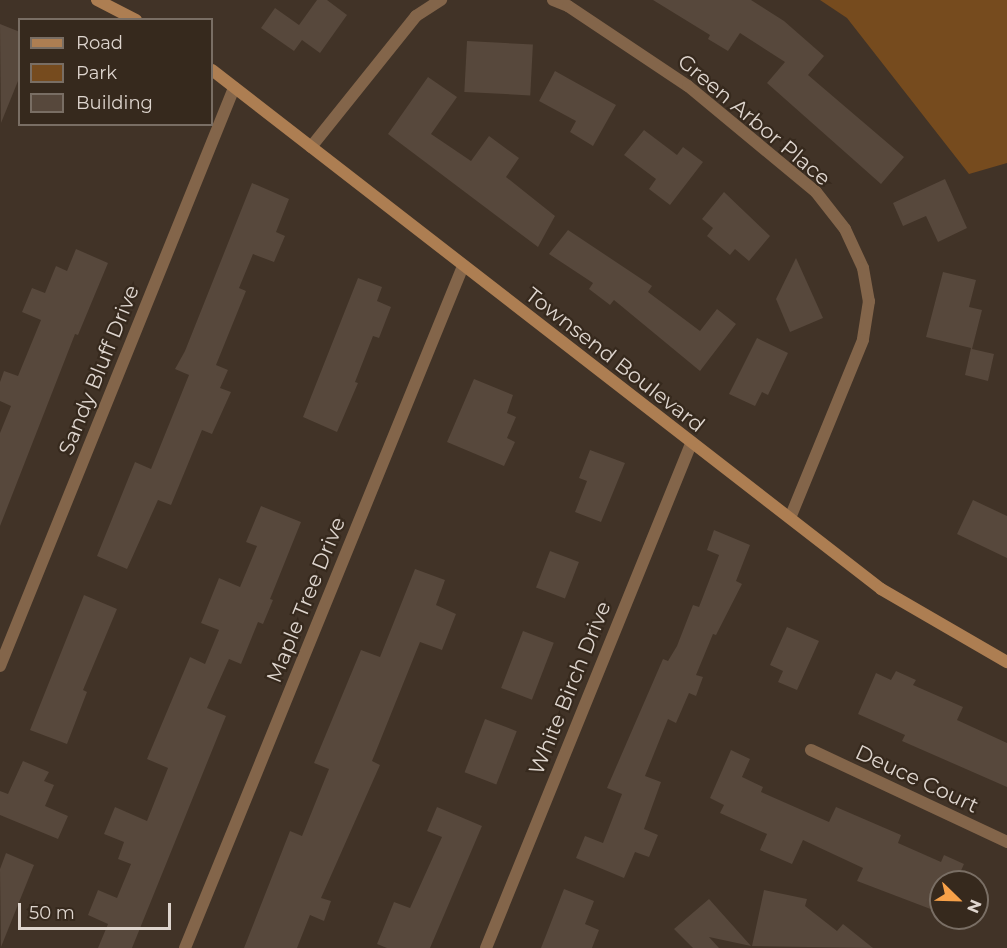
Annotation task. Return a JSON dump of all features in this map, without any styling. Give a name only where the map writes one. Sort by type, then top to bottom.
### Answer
[{"type":"street","points":[[97,0],[132,18]]},
{"type":"street","points":[[312,147],[416,16],[441,0]]},
{"type":"street","name":"Green Arbor Place","points":[[553,0],[568,6],[688,86],[816,192],[844,229],[863,268],[869,301],[863,340],[790,518]]},
{"type":"street","name":"Townsend Boulevard","points":[[213,71],[691,444],[881,589],[941,627],[1007,662]]},
{"type":"street","name":"Sandy Bluff Drive","points":[[0,666],[234,88]]},
{"type":"street","name":"Maple Tree Drive","points":[[185,948],[463,266]]},
{"type":"street","name":"White Birch Drive","points":[[486,948],[691,444]]},
{"type":"street","name":"Deuce Court","points":[[811,750],[1007,842]]},
{"type":"green space","points":[[820,0],[1007,0],[1007,163],[969,174],[847,18]]},
{"type":"building","points":[[317,0],[327,0],[347,15],[320,53],[302,40],[294,51],[261,28],[275,8],[299,25]]},
{"type":"building","points":[[653,0],[751,0],[784,21],[824,56],[808,75],[904,157],[881,184],[767,83],[785,62],[740,33],[728,51],[708,39],[710,35]]},
{"type":"building","points":[[0,24],[18,31],[18,81],[1,123]]},
{"type":"building","points":[[467,41],[533,44],[530,95],[464,92]]},
{"type":"building","points":[[555,71],[616,105],[593,146],[570,132],[576,121],[539,101]]},
{"type":"building","points":[[428,77],[457,97],[431,134],[471,161],[489,136],[519,158],[506,177],[555,216],[538,247],[388,134]]},
{"type":"building","points":[[644,130],[677,155],[683,147],[703,162],[670,205],[649,189],[656,179],[624,155]]},
{"type":"building","points":[[945,179],[967,228],[938,242],[926,216],[903,226],[893,203]]},
{"type":"building","points":[[252,183],[289,199],[276,232],[285,236],[274,262],[253,254],[239,288],[246,291],[216,365],[228,370],[220,388],[231,392],[212,434],[202,430],[171,505],[158,500],[127,569],[97,556],[135,462],[151,469],[189,375],[175,369],[185,351]]},
{"type":"building","points":[[724,192],[770,236],[749,261],[735,249],[730,255],[707,236],[713,228],[702,219]]},
{"type":"building","points":[[568,230],[652,286],[648,292],[700,331],[717,309],[736,324],[700,371],[614,300],[610,305],[589,289],[593,283],[549,254]]},
{"type":"building","points":[[76,249],[108,263],[78,335],[75,334],[0,526],[0,433],[11,406],[0,401],[0,382],[4,371],[18,376],[41,320],[22,312],[32,288],[45,293],[56,266],[67,271]]},
{"type":"building","points":[[796,258],[823,318],[790,332],[776,299]]},
{"type":"building","points":[[943,272],[976,280],[969,307],[982,310],[972,349],[994,354],[988,381],[965,375],[971,348],[926,337]]},
{"type":"building","points":[[358,278],[382,287],[377,301],[391,307],[379,338],[373,336],[355,382],[358,383],[337,432],[303,417]]},
{"type":"building","points":[[757,338],[788,353],[768,395],[762,392],[755,406],[729,394]]},
{"type":"building","points":[[474,379],[513,395],[507,413],[516,417],[507,438],[515,442],[504,466],[447,442]]},
{"type":"building","points":[[590,450],[625,463],[601,522],[575,512],[587,481],[579,478]]},
{"type":"building","points":[[973,500],[1007,516],[1007,558],[957,534]]},
{"type":"building","points":[[261,506],[301,522],[270,599],[273,600],[263,624],[258,622],[241,664],[229,659],[207,708],[226,716],[132,948],[98,948],[108,924],[88,915],[98,890],[117,898],[131,864],[118,859],[124,842],[104,834],[115,807],[147,821],[168,768],[147,759],[190,657],[205,664],[219,630],[201,623],[219,578],[240,587],[257,546],[246,542]]},
{"type":"building","points":[[714,530],[750,545],[736,581],[742,584],[716,635],[713,634],[696,675],[703,677],[696,696],[689,693],[676,723],[668,719],[645,776],[661,782],[644,829],[658,835],[649,857],[635,852],[624,878],[576,858],[585,836],[603,843],[622,794],[607,788],[663,659],[668,661],[677,646],[693,605],[699,607],[719,555],[707,550]]},
{"type":"building","points":[[550,551],[579,562],[565,599],[536,587]]},
{"type":"building","points":[[415,569],[445,580],[436,605],[456,614],[442,650],[420,642],[372,761],[380,765],[321,898],[331,901],[324,921],[310,915],[297,948],[244,948],[290,831],[302,836],[329,769],[314,763],[361,650],[380,657]]},
{"type":"building","points":[[84,595],[117,609],[83,690],[87,692],[67,744],[30,730]]},
{"type":"building","points":[[787,627],[819,641],[797,690],[778,682],[783,671],[770,665]]},
{"type":"building","points":[[523,631],[554,643],[532,700],[501,688]]},
{"type":"building","points":[[896,671],[916,680],[913,685],[963,707],[957,720],[1007,743],[1007,787],[902,741],[905,735],[858,714],[876,673],[891,680]]},
{"type":"building","points":[[485,719],[517,731],[496,784],[465,772]]},
{"type":"building","points":[[731,750],[750,759],[742,777],[763,787],[761,792],[829,822],[836,807],[901,835],[898,843],[941,862],[944,855],[964,864],[961,870],[929,870],[929,908],[857,881],[863,868],[803,840],[792,864],[760,850],[767,834],[720,813],[724,805],[710,798]]},
{"type":"building","points":[[23,761],[49,772],[44,781],[54,785],[45,806],[68,816],[58,839],[0,815],[0,791],[8,794]]},
{"type":"building","points":[[437,807],[482,826],[430,948],[387,948],[377,944],[394,902],[410,908],[442,837],[427,831]]},
{"type":"building","points":[[6,853],[34,865],[1,947],[0,869]]},
{"type":"building","points":[[564,889],[594,901],[585,924],[599,930],[592,948],[541,948]]},
{"type":"building","points":[[764,890],[807,899],[805,906],[837,931],[843,924],[873,948],[752,946]]},
{"type":"building","points":[[709,899],[751,946],[709,937],[719,948],[693,948],[674,929]]}]
